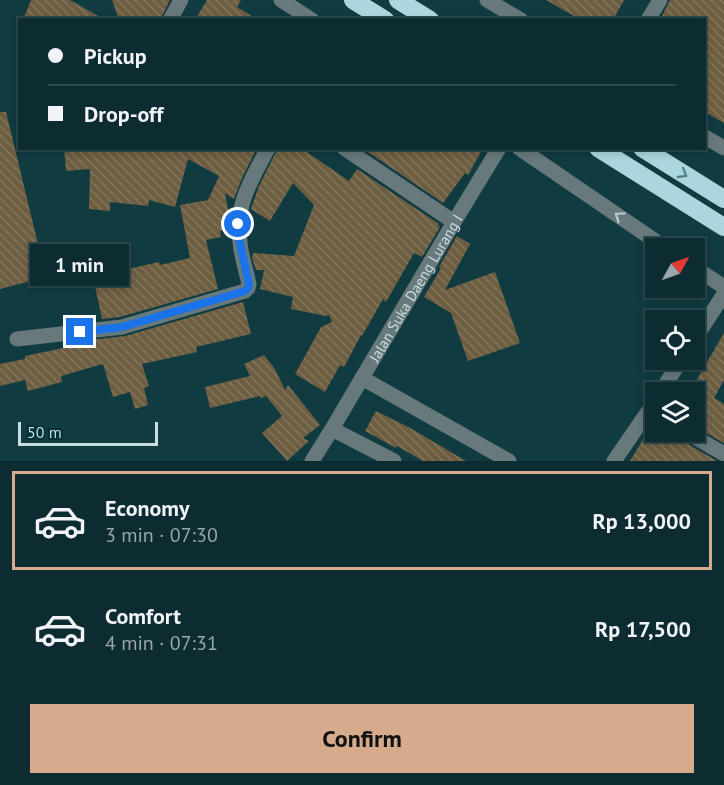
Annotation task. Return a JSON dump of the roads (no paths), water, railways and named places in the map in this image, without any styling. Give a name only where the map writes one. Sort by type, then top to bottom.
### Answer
[{"type":"highway","points":[[353,0],[382,18]]},
{"type":"highway","points":[[398,0],[427,18]]},
{"type":"highway","points":[[601,150],[724,227]]},
{"type":"highway","points":[[645,150],[724,199]]},
{"type":"street","points":[[171,18],[181,0]]},
{"type":"street","points":[[280,0],[309,18]]},
{"type":"street","points":[[487,0],[518,18]]},
{"type":"street","points":[[649,18],[659,0]]},
{"type":"street","points":[[706,138],[724,148]]},
{"type":"street","points":[[17,339],[122,327],[245,291],[249,284],[238,224],[245,191],[267,150]]},
{"type":"street","points":[[347,150],[454,222]]},
{"type":"street","name":"Jalan Suka Daeng Lurang I","points":[[312,461],[498,150]]},
{"type":"street","points":[[522,150],[651,238]]},
{"type":"street","points":[[705,274],[724,287]]},
{"type":"street","points":[[705,323],[724,294]]},
{"type":"street","points":[[362,378],[509,461]]},
{"type":"street","points":[[614,461],[645,419]]},
{"type":"street","points":[[332,429],[394,461]]},
{"type":"street","points":[[703,442],[724,454]]}]
